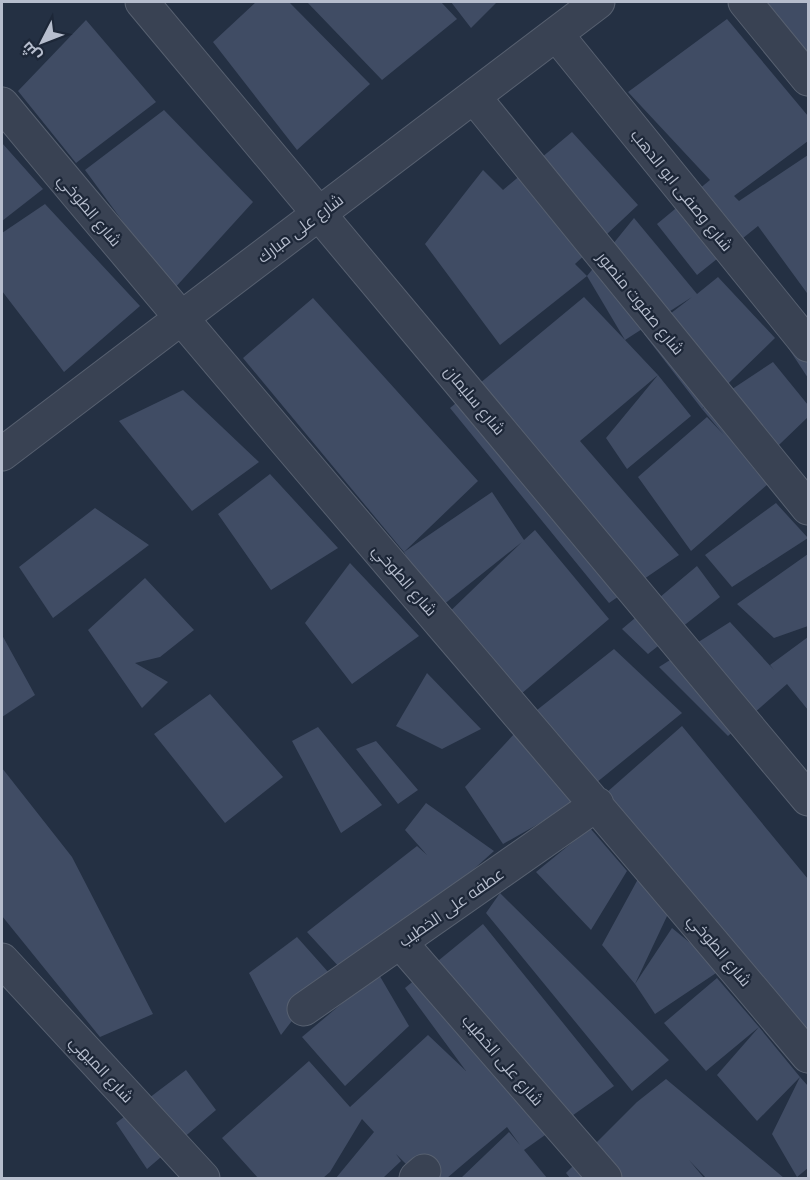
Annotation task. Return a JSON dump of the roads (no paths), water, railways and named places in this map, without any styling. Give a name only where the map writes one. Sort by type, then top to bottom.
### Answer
[{"type":"street","name":"شارع سليمان","points":[[142,2],[808,800]]},
{"type":"street","points":[[745,2],[808,79]]},
{"type":"street","name":"شارع على مبارك","points":[[2,454],[474,97],[571,14]]},
{"type":"street","name":"شارع وصفى ابو الدهب","points":[[571,14],[808,345]]},
{"type":"street","name":"شارع صفوت منصور","points":[[474,97],[808,508]]},
{"type":"street","name":"شارع الطوخي","points":[[2,104],[179,318],[597,804],[808,1056]]},
{"type":"street","name":"عطفه على الخطيب","points":[[304,1009],[597,804]]},
{"type":"street","name":"شارع على الخطيب","points":[[400,942],[605,1179]]},
{"type":"street","name":"شارع الميهي","points":[[2,960],[203,1179]]}]
